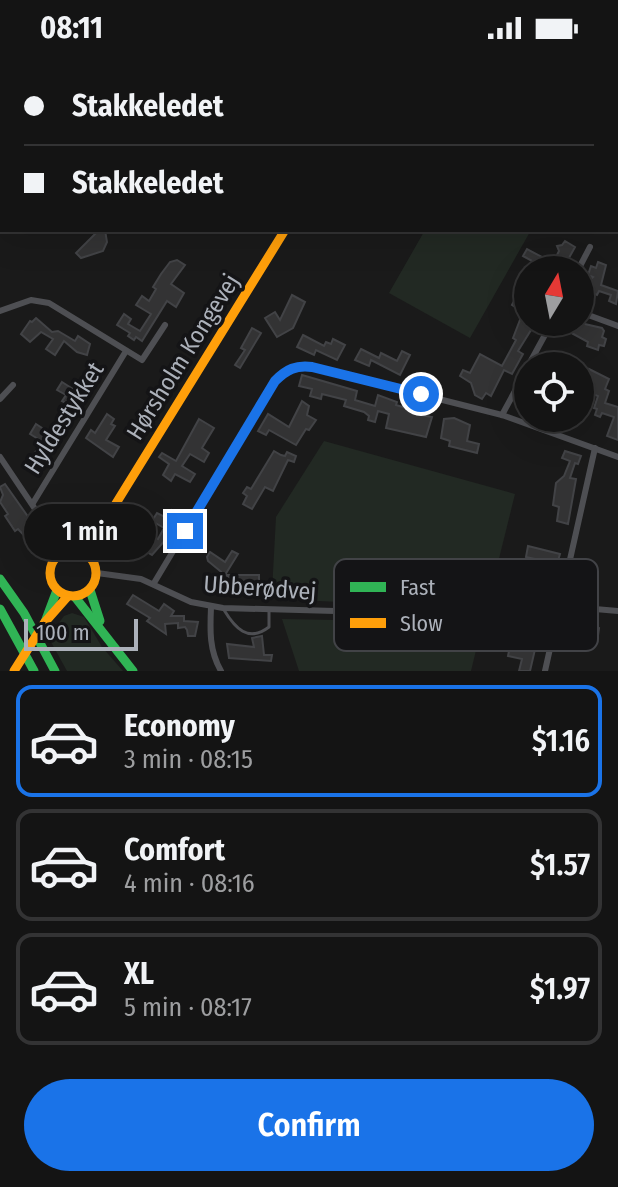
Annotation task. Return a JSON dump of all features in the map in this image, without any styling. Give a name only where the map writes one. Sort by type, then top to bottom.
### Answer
[{"type":"main road","name":"Hørsholm Kongevej","points":[[79,550],[115,505],[284,232]]},
{"type":"main road","name":"Hørsholm Kongevej","points":[[91,557],[115,505]]},
{"type":"main road","points":[[14,671],[45,622],[57,590],[50,572],[54,560],[64,552],[79,550],[91,557],[97,573],[90,590],[106,635]]},
{"type":"main road","points":[[0,580],[49,671]]},
{"type":"main road","points":[[0,580],[24,613],[55,671]]},
{"type":"main road","points":[[57,590],[71,596],[133,671]]},
{"type":"main road","points":[[45,622],[71,596],[90,590]]},
{"type":"main road","points":[[0,609],[34,671]]},
{"type":"street","points":[[585,256],[590,247]]},
{"type":"street","points":[[0,311],[31,300],[49,303],[142,360],[165,325]]},
{"type":"street","points":[[594,317],[618,326]]},
{"type":"street","name":"Hyldestykket","points":[[33,503],[126,351]]},
{"type":"street","points":[[154,583],[275,381],[295,367],[312,367],[502,415],[618,457]]},
{"type":"street","points":[[0,399],[13,385]]},
{"type":"street","points":[[502,415],[514,392]]},
{"type":"street","points":[[571,559],[595,448]]},
{"type":"street","name":"Hyldestykket","points":[[0,457],[64,552]]},
{"type":"street","name":"Ubberødvej","points":[[97,573],[118,574],[154,583],[175,595],[211,607],[334,611]]},
{"type":"street","points":[[211,607],[210,640],[221,671]]},
{"type":"street","name":"Ubberødvej","points":[[598,609],[618,611]]},
{"type":"street","points":[[545,671],[550,651]]},
{"type":"lane","points":[[223,608],[234,627],[248,634],[265,631],[269,627],[269,610]]},
{"type":"shaded area","points":[[424,232],[530,232],[514,256],[470,338],[389,293]]},
{"type":"shaded area","points":[[324,441],[515,494],[499,559],[334,559],[334,602],[275,599],[272,591],[276,517]]},
{"type":"shaded area","points":[[72,613],[84,617],[102,647],[123,671],[67,671],[51,642],[55,628],[64,616]]},
{"type":"shaded area","points":[[282,619],[334,620],[334,651],[476,651],[471,671],[299,671]]},
{"type":"building","points":[[97,232],[105,232],[107,242],[103,251],[81,258],[76,253]]},
{"type":"building","points":[[565,241],[575,247],[570,256],[556,256],[557,246]]},
{"type":"building","points":[[527,249],[540,256],[523,256]]},
{"type":"building","points":[[177,260],[185,265],[171,284],[184,293],[176,307],[167,301],[142,341],[136,337],[134,340],[128,336],[130,333],[117,325],[124,314],[131,319],[128,324],[140,331],[151,314],[136,305],[142,296],[149,301],[161,274],[170,262]]},
{"type":"building","points":[[598,262],[606,265],[601,285],[618,291],[616,304],[609,301],[611,295],[599,291],[597,295],[594,294]]},
{"type":"building","points":[[292,295],[305,302],[293,328],[277,337],[265,318],[275,312],[280,320]]},
{"type":"building","points":[[36,318],[52,332],[58,331],[75,341],[78,336],[90,344],[87,355],[77,352],[64,341],[55,355],[46,349],[53,339],[41,332],[30,342],[21,334]]},
{"type":"building","points":[[594,326],[602,328],[602,337],[606,339],[604,346],[599,345],[598,350],[587,346],[588,342],[577,336],[594,336]]},
{"type":"building","points":[[252,328],[261,333],[240,368],[235,365],[245,350],[241,348]]},
{"type":"building","points":[[303,335],[324,346],[326,342],[331,344],[333,339],[345,345],[337,360],[316,350],[314,355],[297,347]]},
{"type":"building","points":[[514,335],[527,336],[520,352],[514,352],[512,374],[504,370],[491,396],[486,393],[482,399],[475,395],[471,383],[460,376],[463,370],[470,373],[480,354],[502,366],[516,340]]},
{"type":"building","points":[[361,349],[379,358],[381,353],[397,361],[402,351],[410,355],[400,375],[371,360],[369,366],[355,360]]},
{"type":"building","points":[[594,372],[609,379],[605,403],[618,407],[618,440],[607,436],[614,417],[602,413],[600,417],[595,415],[598,396],[594,394]]},
{"type":"building","points":[[302,375],[357,391],[355,400],[375,406],[378,395],[416,411],[415,414],[432,417],[426,437],[386,428],[389,414],[378,411],[375,422],[368,420],[369,416],[364,412],[344,406],[346,400],[322,394],[321,399],[310,396],[312,389],[299,386]]},
{"type":"building","points":[[62,382],[73,389],[70,395],[82,405],[72,416],[63,411],[68,404],[62,401],[66,395],[57,390]]},
{"type":"building","points":[[302,401],[309,406],[307,415],[316,420],[296,445],[269,430],[266,435],[258,431],[268,414],[289,427]]},
{"type":"building","points":[[107,414],[114,419],[111,424],[115,426],[106,440],[119,447],[113,457],[86,438],[91,430],[95,433]]},
{"type":"building","points":[[454,418],[470,425],[467,441],[479,444],[477,453],[449,446],[450,441],[441,438],[444,419]]},
{"type":"building","points":[[199,419],[214,428],[202,448],[209,453],[204,462],[190,454],[182,466],[195,474],[190,482],[175,474],[171,481],[163,475],[169,464],[159,457],[162,453],[176,461]]},
{"type":"building","points":[[36,424],[59,439],[40,471],[27,463],[43,442],[30,434]]},
{"type":"building","points":[[274,451],[285,456],[287,452],[296,456],[294,462],[288,460],[273,491],[265,487],[252,509],[243,504],[247,496],[243,493],[247,487],[251,489]]},
{"type":"building","points":[[565,451],[581,456],[570,478],[576,479],[568,524],[557,521],[559,507],[553,505],[556,483],[564,476],[570,461],[562,458]]},
{"type":"building","points":[[5,484],[36,528],[33,530],[44,541],[37,549],[18,529],[15,531],[5,516],[8,514],[0,502],[3,495],[0,487]]},
{"type":"building","points":[[172,510],[180,515],[168,537],[152,555],[142,549],[153,536],[158,539],[164,528],[152,521],[157,513],[167,518]]},
{"type":"building","points":[[528,546],[560,554],[558,559],[526,557]]},
{"type":"building","points":[[232,551],[238,554],[225,575],[208,561],[210,552],[225,562]]},
{"type":"building","points":[[226,575],[259,575],[259,591],[241,591],[243,587]]},
{"type":"building","points":[[133,595],[159,611],[164,604],[174,611],[171,616],[184,616],[184,621],[198,622],[195,636],[188,636],[185,627],[178,628],[178,623],[165,624],[166,634],[147,621],[150,618],[127,604]]},
{"type":"building","points":[[262,636],[264,655],[272,655],[271,661],[229,658],[227,644],[254,647],[252,638]]},
{"type":"building","points":[[509,651],[535,651],[530,671],[519,671],[522,659],[508,656]]},
{"type":"traffic: fast","points":[[79,550],[106,515]]},
{"type":"traffic: fast","points":[[0,579],[24,613],[55,671]]},
{"type":"traffic: fast","points":[[45,622],[57,590]]},
{"type":"traffic: fast","points":[[90,590],[100,621]]},
{"type":"traffic: fast","points":[[75,597],[133,671]]},
{"type":"traffic: fast","points":[[0,609],[34,671]]},
{"type":"traffic: slow","points":[[91,557],[115,505],[284,232]]},
{"type":"traffic: slow","points":[[73,550],[90,556],[96,573],[90,590],[73,596],[56,590],[50,573],[56,556],[73,550]]},
{"type":"traffic: slow","points":[[14,671],[45,622],[68,596]]},
{"type":"route","points":[[185,531],[275,381],[284,372],[295,367],[312,367],[421,394]]}]
